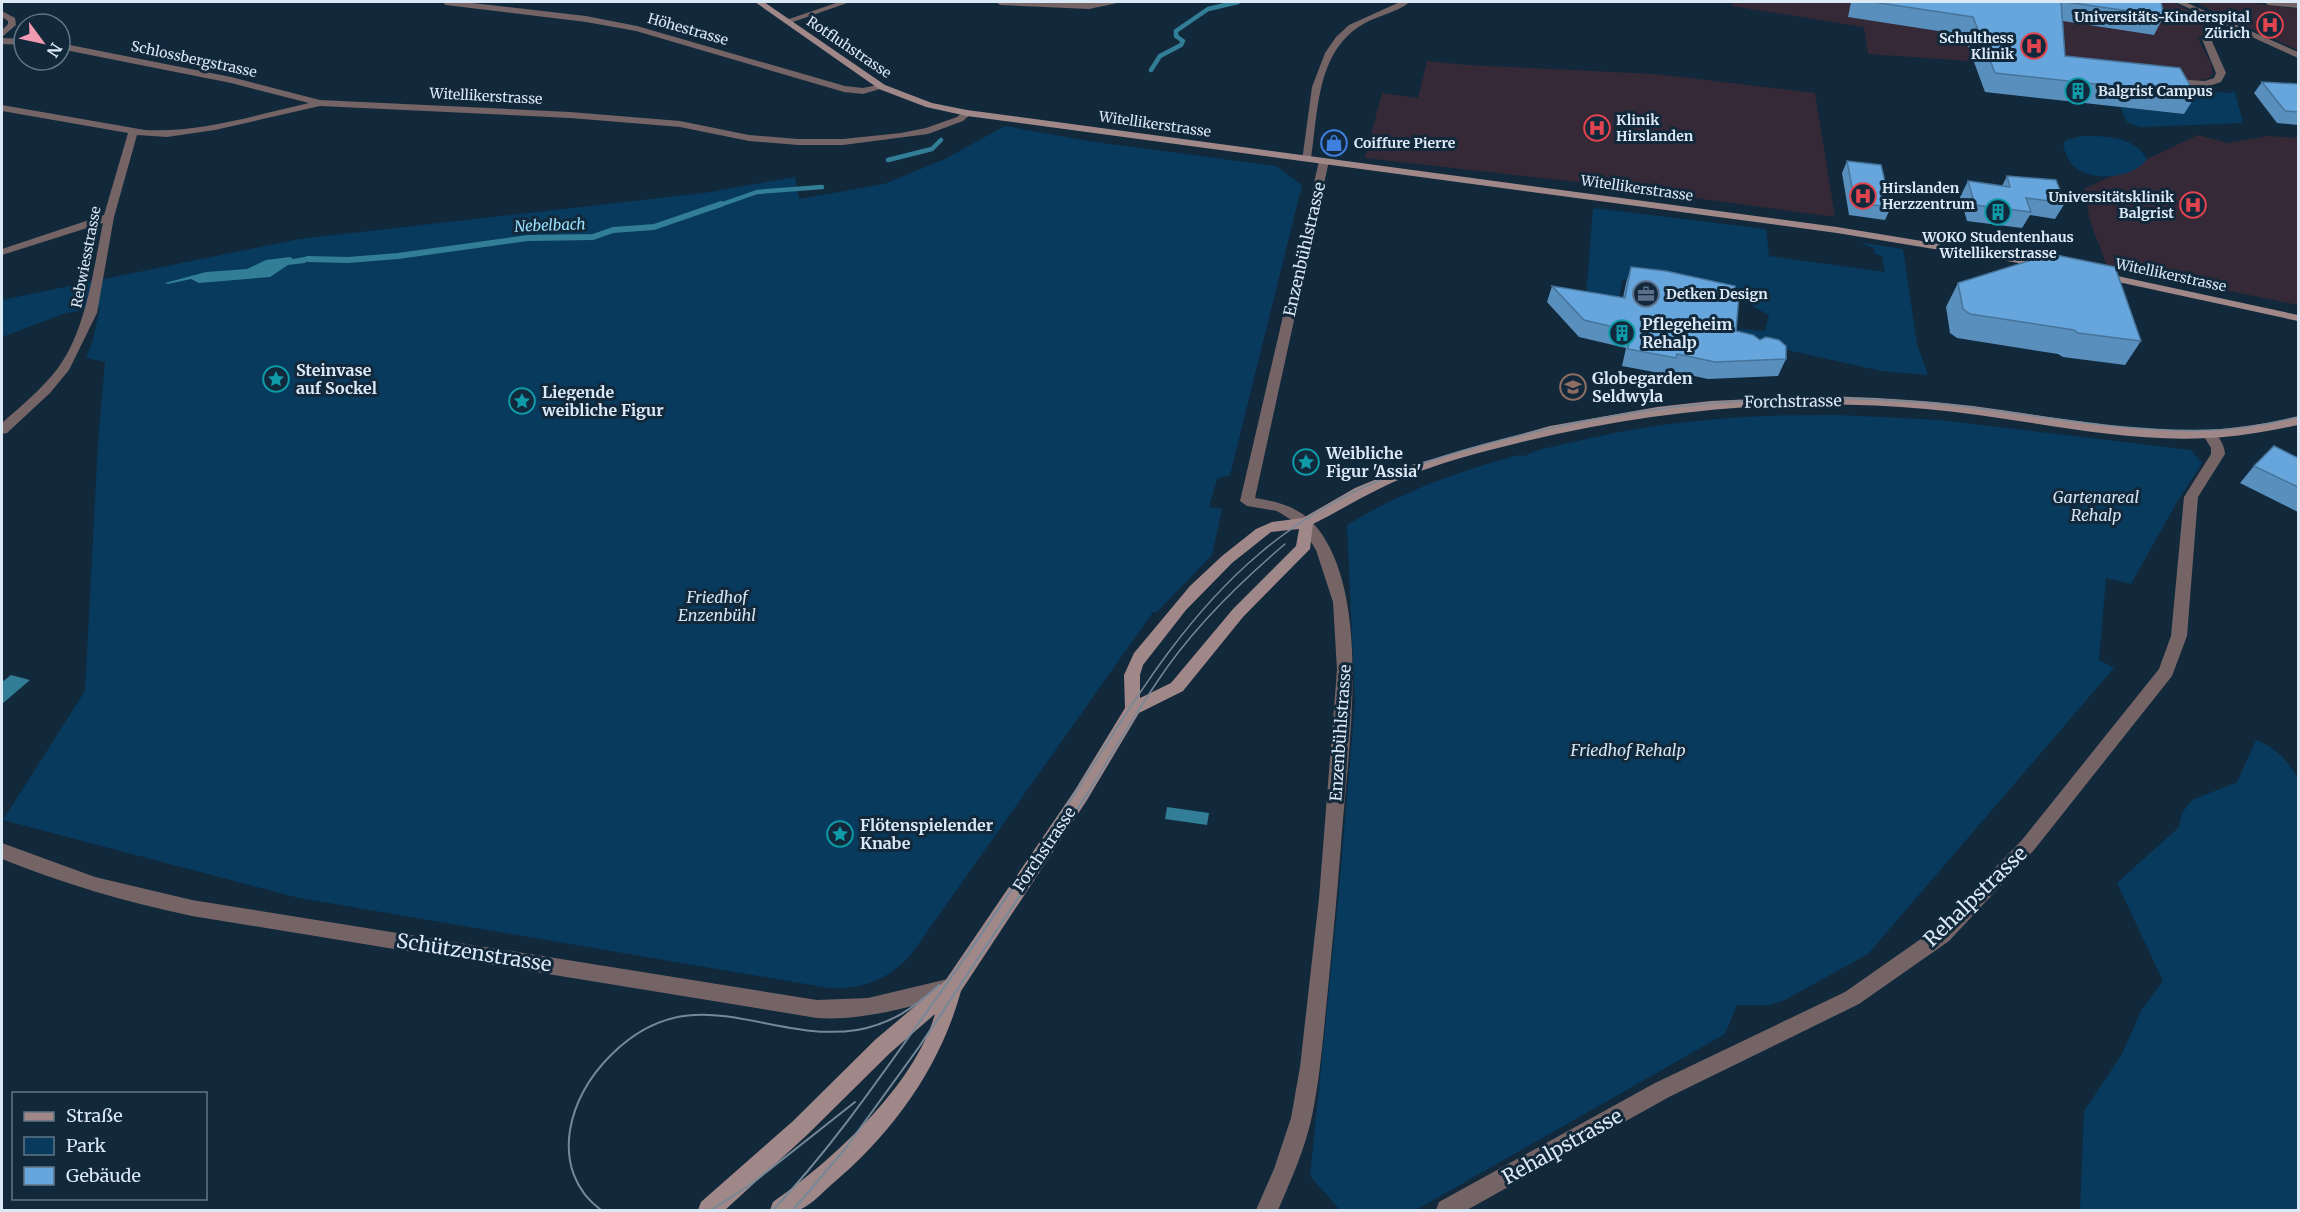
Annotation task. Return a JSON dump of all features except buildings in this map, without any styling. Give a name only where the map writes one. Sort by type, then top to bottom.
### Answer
[{"type":"main road","name":"Rotfluhstrasse","points":[[759,2],[882,87],[929,105]]},
{"type":"main road","name":"Witellikerstrasse","points":[[929,105],[967,113],[1869,235],[2056,266]]},
{"type":"main road","name":"Witellikerstrasse","points":[[2090,273],[2298,318]]},
{"type":"main road","name":"Forchstrasse","points":[[709,1210],[800,1128],[883,1047],[952,987],[1081,795],[1133,710],[1131,675],[1133,666],[1185,604],[1228,560],[1261,532],[1277,526],[1306,523],[1360,491],[1441,459],[1586,422],[1708,404],[1806,400],[1901,403],[2151,433],[2210,435],[2254,431],[2298,421]]},
{"type":"main road","points":[[1133,710],[1177,687],[1238,613],[1302,550],[1305,545],[1306,523]]},
{"type":"main road","name":"Forchstrasse","points":[[781,1210],[821,1182],[877,1125],[934,1043],[943,1022],[952,987]]},
{"type":"street","name":"Höhestrasse","points":[[446,2],[586,19],[637,29],[844,89],[863,91],[882,87]]},
{"type":"street","points":[[787,21],[846,2]]},
{"type":"street","points":[[1000,2],[1089,6],[1118,2]]},
{"type":"street","name":"Enzenbühlstrasse","points":[[1306,159],[1321,73],[1331,49],[1351,28],[1406,2]]},
{"type":"street","points":[[2179,2],[2298,55]]},
{"type":"street","points":[[2268,2],[2298,6]]},
{"type":"street","points":[[2,14],[12,20],[12,25],[2,33]]},
{"type":"street","points":[[2174,82],[2206,84],[2218,80],[2221,73],[2206,39],[2211,34],[2236,29]]},
{"type":"street","name":"Schlossbergstrasse","points":[[72,48],[231,80],[320,103]]},
{"type":"street","name":"Witellikerstrasse","points":[[2,108],[133,132],[167,134],[320,103],[581,116],[680,124],[749,138],[798,142],[843,142],[901,136],[928,131],[960,119],[967,113]]},
{"type":"street","name":"Rebwiesstrasse","points":[[2,430],[46,390],[65,367],[91,313],[109,217],[133,132]]},
{"type":"street","name":"Enzenbühlstrasse","points":[[1267,1210],[1284,1171],[1301,1118],[1310,1067],[1328,898],[1346,670],[1340,602],[1323,549],[1306,523],[1281,507],[1247,501],[1324,161]]},
{"type":"street","points":[[2,252],[109,217]]},
{"type":"street","name":"Rehalpstrasse","points":[[1447,1210],[1662,1090],[1852,998],[1942,935],[2028,845],[2166,672],[2179,636],[2192,492],[2218,454],[2218,448],[2210,435]]},
{"type":"street","name":"Schützenstrasse","points":[[2,851],[55,873],[105,888],[197,909],[580,968],[833,1011],[863,1008],[952,987]]},
{"type":"shaded area","name":"Schulthess Klinik","points":[[1731,2],[2172,2],[2226,29],[2207,32],[2198,39],[2211,63],[2213,74],[2208,79],[2191,81],[1998,63],[1868,54],[1864,27],[1732,6]]},
{"type":"shaded area","name":"Universitäts-Kinderspital Zürich","points":[[2197,2],[2246,2],[2298,9],[2298,50],[2202,6]]},
{"type":"shaded area","name":"Klinik Hirslanden","points":[[1427,61],[1655,74],[1815,93],[1835,217],[1577,182],[1365,158],[1382,93],[1418,98]]},
{"type":"shaded area","name":"Universitätsklinik Balgrist","points":[[2198,135],[2228,143],[2268,136],[2298,138],[2298,305],[2107,266],[2090,221],[2084,189]]},
{"type":"shaded area","points":[[310,256],[305,263],[288,265],[270,277],[199,283],[191,279],[165,283],[206,272],[247,269],[266,260]]},
{"type":"shaded area","points":[[11,675],[30,680],[2,704],[2,682]]},
{"type":"shaded area","points":[[1167,807],[1209,813],[1207,825],[1165,819]]},
{"type":"green space","points":[[2170,89],[2235,92],[2243,123],[2140,127],[2127,122],[2120,107],[2184,114]]},
{"type":"green space","name":"Friedhof Enzenbühl","points":[[1005,126],[1088,141],[1276,166],[1302,185],[1230,475],[1217,479],[1209,507],[1222,509],[1212,555],[1157,612],[1153,612],[910,956],[892,972],[863,985],[829,988],[299,898],[3,820],[85,691],[98,443],[105,362],[86,358],[100,308],[66,313],[2,337],[2,300],[299,239],[704,193],[795,177],[799,199],[884,184],[945,159]]},
{"type":"green space","points":[[2082,136],[2109,137],[2127,142],[2141,151],[2147,159],[2132,171],[2121,175],[2088,174],[2071,163],[2063,145],[2066,140]]},
{"type":"green space","points":[[1593,208],[1766,229],[1769,256],[1885,272],[1882,256],[1875,254],[1874,248],[1857,242],[1903,249],[1917,344],[1928,375],[1881,371],[1737,339],[1738,329],[1765,331],[1769,315],[1743,301],[1623,279],[1618,303],[1586,297]]},
{"type":"green space","name":"Friedhof Rehalp","points":[[1840,415],[1941,420],[2191,450],[2202,463],[2177,502],[2131,584],[2106,578],[2099,660],[2114,668],[1868,954],[1783,1001],[1769,1005],[1737,1005],[1725,1034],[1416,1210],[1340,1210],[1310,1176],[1338,901],[1355,703],[1347,525],[1388,502],[1452,475],[1519,455],[1526,456],[1539,450],[1599,436],[1702,420]]},
{"type":"green space","points":[[2256,740],[2281,755],[2298,779],[2298,1210],[2080,1210],[2084,1111],[2122,1054],[2142,1009],[2163,981],[2117,883],[2179,827],[2182,813],[2192,800],[2237,782]]},
{"type":"waterway","name":"Nebelbach","points":[[1151,70],[1160,56],[1181,45],[1183,41],[1176,36],[1176,31],[1208,9],[1238,2]]},
{"type":"waterway","name":"Nebelbach","points":[[888,160],[932,149],[941,140]]},
{"type":"waterway","name":"Nebelbach","points":[[717,206],[757,192],[822,187]]},
{"type":"waterway","name":"Nebelbach","points":[[308,259],[348,260],[398,256],[528,238],[593,237],[613,230],[654,227],[721,204]]},
{"type":"tram line","points":[[1074,795],[1136,699],[1180,637],[1204,608],[1259,554],[1318,511],[1350,494],[1382,479],[1450,454],[1572,423],[1623,414],[1674,407],[1777,399],[1828,398],[1933,403],[2145,429],[2216,430],[2298,417]]},
{"type":"tram line","points":[[1087,795],[1170,663],[1200,626],[1250,575],[1285,544]]},
{"type":"tram line","points":[[773,1210],[829,1146],[880,1077],[996,913],[1075,793]]},
{"type":"tram line","points":[[793,1210],[845,1149],[919,1047],[1088,793]]},
{"type":"tram line","points":[[601,1210],[584,1194],[574,1175],[569,1153],[572,1119],[584,1090],[596,1072],[611,1055],[641,1031],[671,1018],[701,1015],[731,1017],[824,1032],[857,1030],[881,1024],[901,1014],[939,985]]},
{"type":"tram line","points":[[711,1210],[750,1185],[855,1102]]},
{"type":"place","name":"Universitäts-Kinderspital Zürich","points":[[2270,25]]},
{"type":"place","name":"Schulthess Klinik","points":[[2034,46]]},
{"type":"place","name":"Balgrist Campus","points":[[2078,91]]},
{"type":"place","name":"Klinik Hirslanden","points":[[1597,128]]},
{"type":"place","name":"Coiffure Pierre","points":[[1334,143]]},
{"type":"place","name":"Hirslanden Herzzentrum","points":[[1863,196]]},
{"type":"place","name":"Universitätsklinik Balgrist","points":[[2193,205]]},
{"type":"place","name":"WOKO Studentenhaus Witellikerstrasse","points":[[1998,212]]},
{"type":"place","name":"Detken Design","points":[[1646,294]]},
{"type":"place","name":"Pflegeheim Rehalp","points":[[1622,333]]},
{"type":"place","name":"Steinvase auf Sockel","points":[[276,379]]},
{"type":"place","name":"Globegarden Seldwyla","points":[[1573,387]]},
{"type":"place","name":"Liegende weibliche Figur","points":[[522,401]]},
{"type":"place","name":"Weibliche Figur 'Assia'","points":[[1306,462]]},
{"type":"place","name":"Flötenspielender Knabe","points":[[840,834]]},
{"type":"park label","name":"Gartenareal Rehalp","points":[[2096,506]]}]
